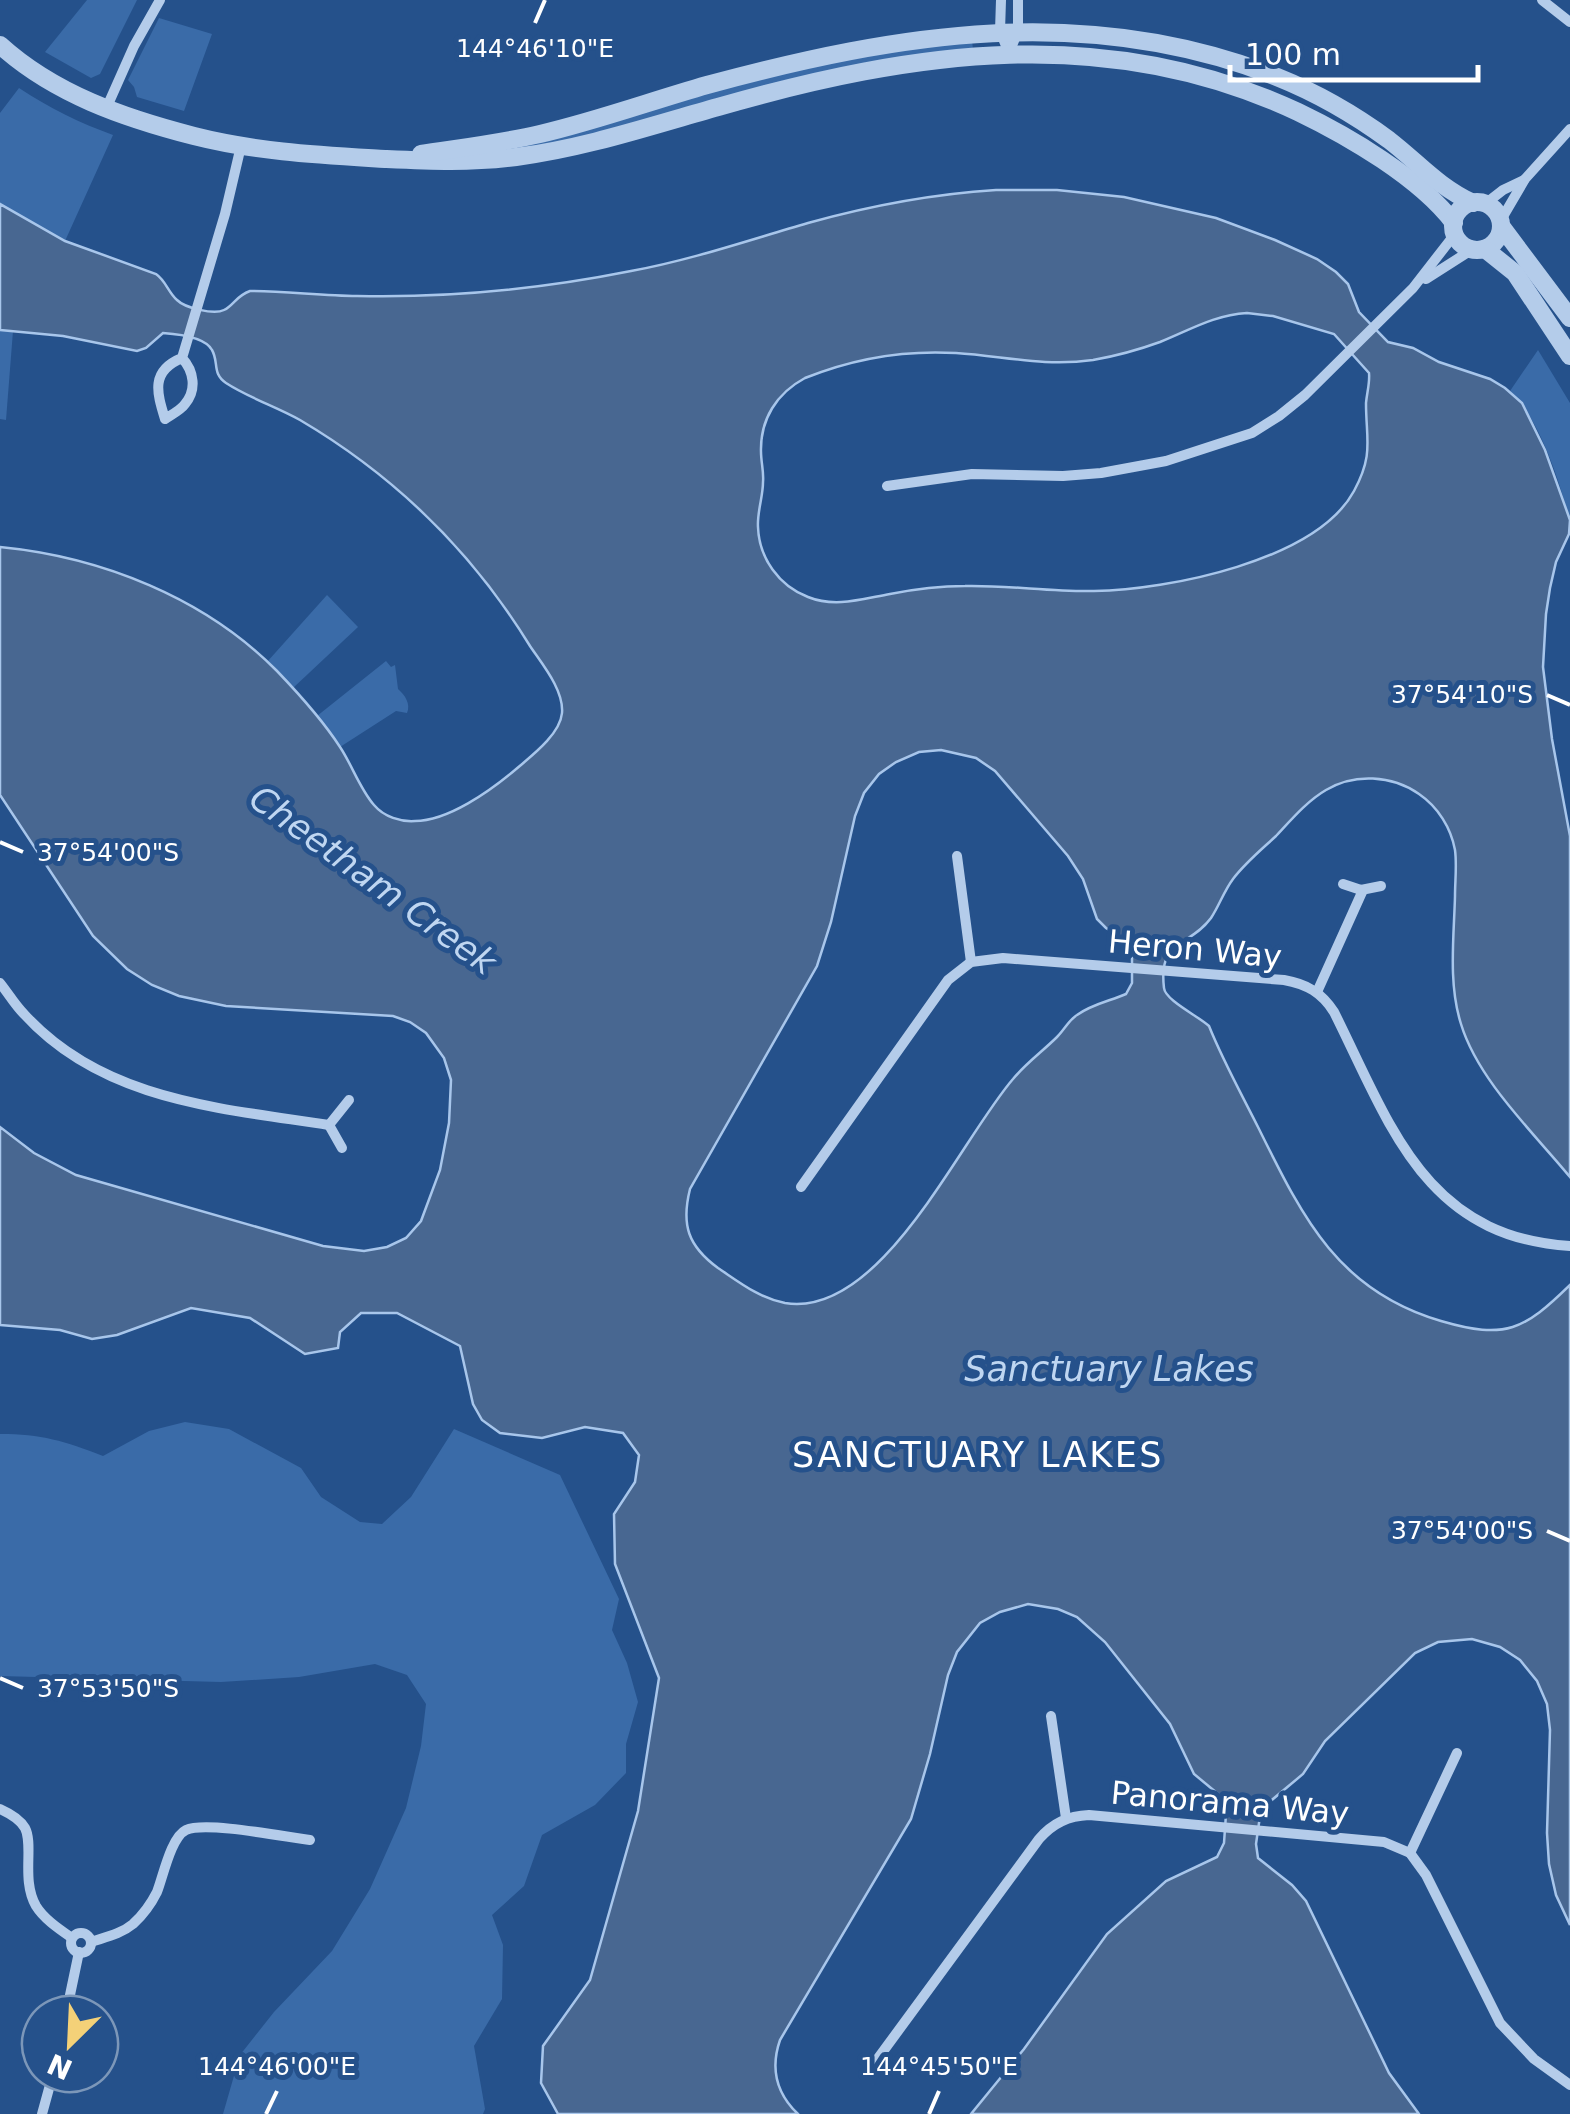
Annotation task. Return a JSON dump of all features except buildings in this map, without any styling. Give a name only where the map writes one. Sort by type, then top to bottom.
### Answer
[{"type":"street","points":[[106,109],[160,0]]},
{"type":"street","points":[[1001,0],[1009,31],[1009,53]]},
{"type":"street","points":[[1009,31],[1018,0]]},
{"type":"street","points":[[1542,0],[1570,22]]},
{"type":"street","points":[[386,159],[538,134],[710,84],[846,53],[940,37],[1009,31],[1130,38],[1206,54],[1276,77],[1365,124],[1443,188],[1492,207],[1570,318]]},
{"type":"street","points":[[0,46],[42,77],[106,109],[157,126],[241,146],[298,154],[427,162],[517,157],[603,140],[817,82],[936,61],[1009,53],[1126,60],[1244,89],[1311,119],[1376,157],[1436,202],[1462,244],[1479,249],[1516,273],[1570,356]]},
{"type":"street","points":[[1413,288],[1496,240],[1524,180],[1570,129]]},
{"type":"street","points":[[182,358],[193,381],[190,394],[186,404],[165,419],[157,387],[167,368],[182,358],[189,338],[241,146]]},
{"type":"street","points":[[888,486],[972,474],[1102,473],[1182,457],[1252,432],[1305,395],[1413,288],[1454,228],[1460,210],[1524,180]]},
{"type":"street","points":[[800,1187],[948,980],[971,962],[957,856]]},
{"type":"street","points":[[1343,884],[1362,890],[1381,886]]},
{"type":"street","points":[[1317,992],[1362,890]]},
{"type":"street","name":"Heron Way","points":[[971,962],[1003,958],[1302,984],[1327,1001],[1405,1150],[1427,1179],[1470,1215],[1500,1231],[1534,1242],[1570,1246]]},
{"type":"street","points":[[1,986],[54,1041],[93,1068],[174,1100],[328,1125],[342,1148]]},
{"type":"street","points":[[328,1125],[349,1100]]},
{"type":"street","points":[[1051,1716],[1066,1818]]},
{"type":"street","points":[[1457,1752],[1410,1853],[1426,1874],[1500,2023],[1534,2060],[1570,2085]]},
{"type":"street","points":[[0,1809],[28,1831],[28,1883],[35,1904],[72,1938]]},
{"type":"street","name":"Panorama Way","points":[[876,2061],[1039,1839],[1066,1818],[1088,1815],[1384,1842],[1410,1853]]},
{"type":"street","points":[[90,1942],[123,1931],[146,1911],[182,1831],[212,1827],[310,1840]]},
{"type":"street","points":[[82,1933],[90,1942],[86,1950],[79,1952],[72,1947],[72,1938],[82,1933]]},
{"type":"street","points":[[70,1994],[79,1952]]},
{"type":"shaded area","points":[[87,0],[137,0],[100,74],[91,78],[45,52]]},
{"type":"shaded area","points":[[159,18],[212,34],[184,111],[137,97],[128,80]]},
{"type":"shaded area","points":[[972,38],[973,51],[556,146],[466,152],[791,70]]},
{"type":"shaded area","points":[[19,88],[65,115],[113,135],[65,241],[0,204],[0,113]]},
{"type":"shaded area","points":[[0,330],[13,331],[6,420],[0,419]]},
{"type":"shaded area","points":[[1538,350],[1570,403],[1570,520],[1539,434],[1510,391]]},
{"type":"shaded area","points":[[327,595],[358,627],[293,688],[267,662]]},
{"type":"shaded area","points":[[386,661],[391,667],[395,665],[398,689],[408,703],[407,713],[396,711],[340,747],[317,716]]},
{"type":"shaded area","points":[[185,1422],[229,1429],[301,1468],[321,1497],[360,1522],[382,1524],[411,1497],[454,1429],[560,1475],[619,1599],[612,1630],[638,1702],[626,1744],[626,1773],[595,1805],[542,1835],[524,1886],[492,1915],[503,1945],[502,1999],[474,2046],[483,2114],[223,2114],[240,2055],[274,2012],[332,1951],[370,1889],[406,1808],[421,1746],[426,1704],[407,1675],[375,1664],[299,1677],[221,1682],[0,1676],[0,1434],[53,1439],[103,1456],[149,1431]]},
{"type":"water","name":"Sanctuary Lakes","points":[[996,190],[1057,190],[1124,197],[1216,218],[1317,259],[1348,284],[1359,312],[1388,342],[1490,379],[1522,403],[1545,450],[1570,520],[1550,588],[1543,667],[1570,836],[1570,1177],[1508,1105],[1469,1045],[1457,1008],[1453,976],[1455,850],[1438,812],[1408,788],[1373,778],[1349,781],[1319,794],[1238,873],[1211,918],[1170,952],[1163,972],[1164,988],[1170,998],[1209,1026],[1275,1162],[1309,1221],[1350,1271],[1375,1291],[1405,1308],[1441,1321],[1498,1330],[1526,1321],[1570,1285],[1570,1925],[1556,1895],[1549,1864],[1550,1730],[1547,1704],[1537,1681],[1520,1660],[1500,1647],[1472,1639],[1438,1642],[1415,1653],[1325,1741],[1303,1774],[1261,1809],[1256,1844],[1258,1858],[1306,1901],[1389,2073],[1419,2114],[971,2114],[1024,2049],[1107,1934],[1166,1881],[1217,1857],[1224,1843],[1223,1798],[1194,1774],[1170,1724],[1105,1642],[1077,1617],[1028,1604],[980,1623],[957,1652],[911,1819],[780,2040],[777,2080],[784,2098],[798,2114],[558,2114],[541,2083],[543,2046],[590,1980],[638,1811],[659,1678],[615,1564],[614,1514],[635,1482],[639,1455],[623,1433],[585,1427],[542,1438],[500,1433],[482,1420],[473,1404],[460,1346],[397,1313],[361,1313],[340,1332],[338,1348],[305,1354],[250,1318],[191,1308],[117,1335],[92,1339],[60,1330],[0,1325],[0,1127],[34,1153],[76,1175],[323,1246],[364,1251],[406,1238],[421,1221],[440,1170],[449,1123],[451,1080],[444,1058],[426,1033],[410,1022],[393,1016],[226,1006],[179,996],[127,969],[93,936],[0,795],[0,547],[76,560],[113,571],[185,602],[218,622],[249,645],[294,689],[333,737],[374,805],[399,820],[441,816],[505,778],[556,729],[562,713],[560,695],[508,612],[429,519],[335,442],[226,383],[219,376],[212,350],[203,342],[163,333],[137,351],[63,336],[0,330],[0,204],[65,241],[156,274],[181,303],[214,312],[224,310],[250,291],[426,295],[563,283],[676,261],[854,211]],"holes":[[[1247,313],[1273,316],[1334,334],[1369,373],[1368,447],[1360,478],[1335,515],[1308,536],[1237,567],[1160,585],[1094,591],[956,586],[828,602],[798,592],[772,570],[762,549],[758,527],[763,488],[761,440],[772,408],[786,391],[805,378],[860,361],[918,353],[1040,362],[1093,360],[1152,345],[1213,320]],[[941,750],[976,758],[995,771],[1068,856],[1083,879],[1097,919],[1132,947],[1132,983],[1126,994],[1074,1017],[1018,1073],[915,1220],[854,1283],[820,1300],[776,1301],[742,1284],[700,1251],[687,1224],[690,1189],[817,966],[864,793],[879,774],[896,762],[919,752]]]},
{"type":"district","name":"SANCTUARY LAKES","points":[[978,1455]]},
{"type":"water label","name":"Cheetham Creek","points":[[373,880]]}]
